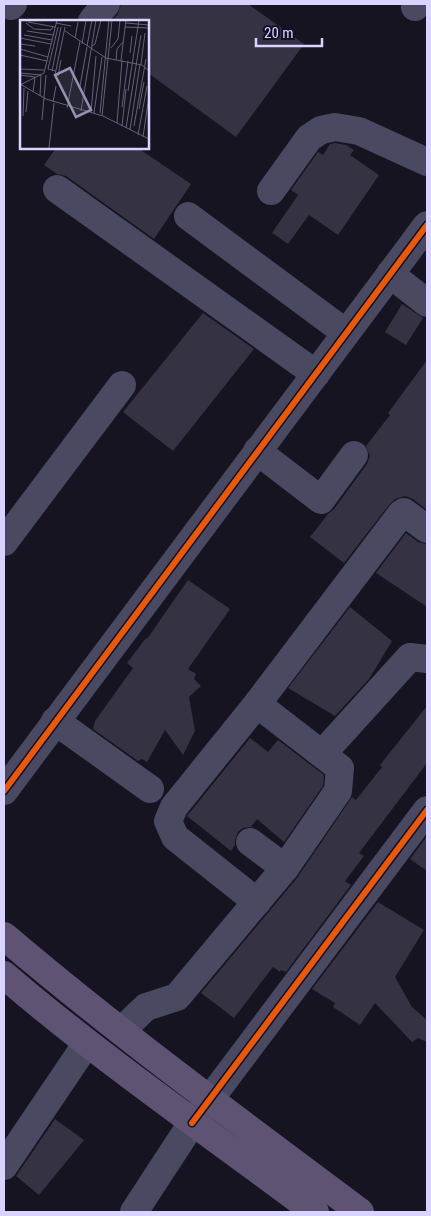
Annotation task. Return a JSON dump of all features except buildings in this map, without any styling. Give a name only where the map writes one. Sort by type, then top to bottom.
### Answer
[{"type":"main road","points":[[4,936],[52,977],[210,1100],[360,1212]]},
{"type":"main road","points":[[6,983],[192,1123],[315,1212]]},
{"type":"street","points":[[93,20],[106,4]]},
{"type":"street","points":[[271,192],[309,138],[322,130],[335,127],[359,131],[427,162]]},
{"type":"street","points":[[57,189],[316,374]]},
{"type":"street","points":[[188,216],[346,333]]},
{"type":"street","points":[[4,791],[427,224]]},
{"type":"street","points":[[390,274],[427,303]]},
{"type":"street","points":[[4,542],[122,385]]},
{"type":"street","points":[[257,451],[320,500],[354,456]]},
{"type":"street","points":[[257,902],[175,837],[168,821],[174,807],[257,704],[401,514],[404,512],[408,514],[427,529]]},
{"type":"street","points":[[322,754],[410,656],[427,659]]},
{"type":"street","points":[[121,1031],[146,1007],[177,997],[285,868],[338,791],[340,768],[257,704]]},
{"type":"street","points":[[56,722],[150,789]]},
{"type":"street","points":[[134,1212],[192,1123],[427,810]]},
{"type":"street","points":[[250,842],[285,868]]},
{"type":"street","points":[[4,1166],[88,1043]]},
{"type":"cycle path","points":[[4,791],[427,225]]},
{"type":"cycle path","points":[[192,1123],[427,810]]}]
